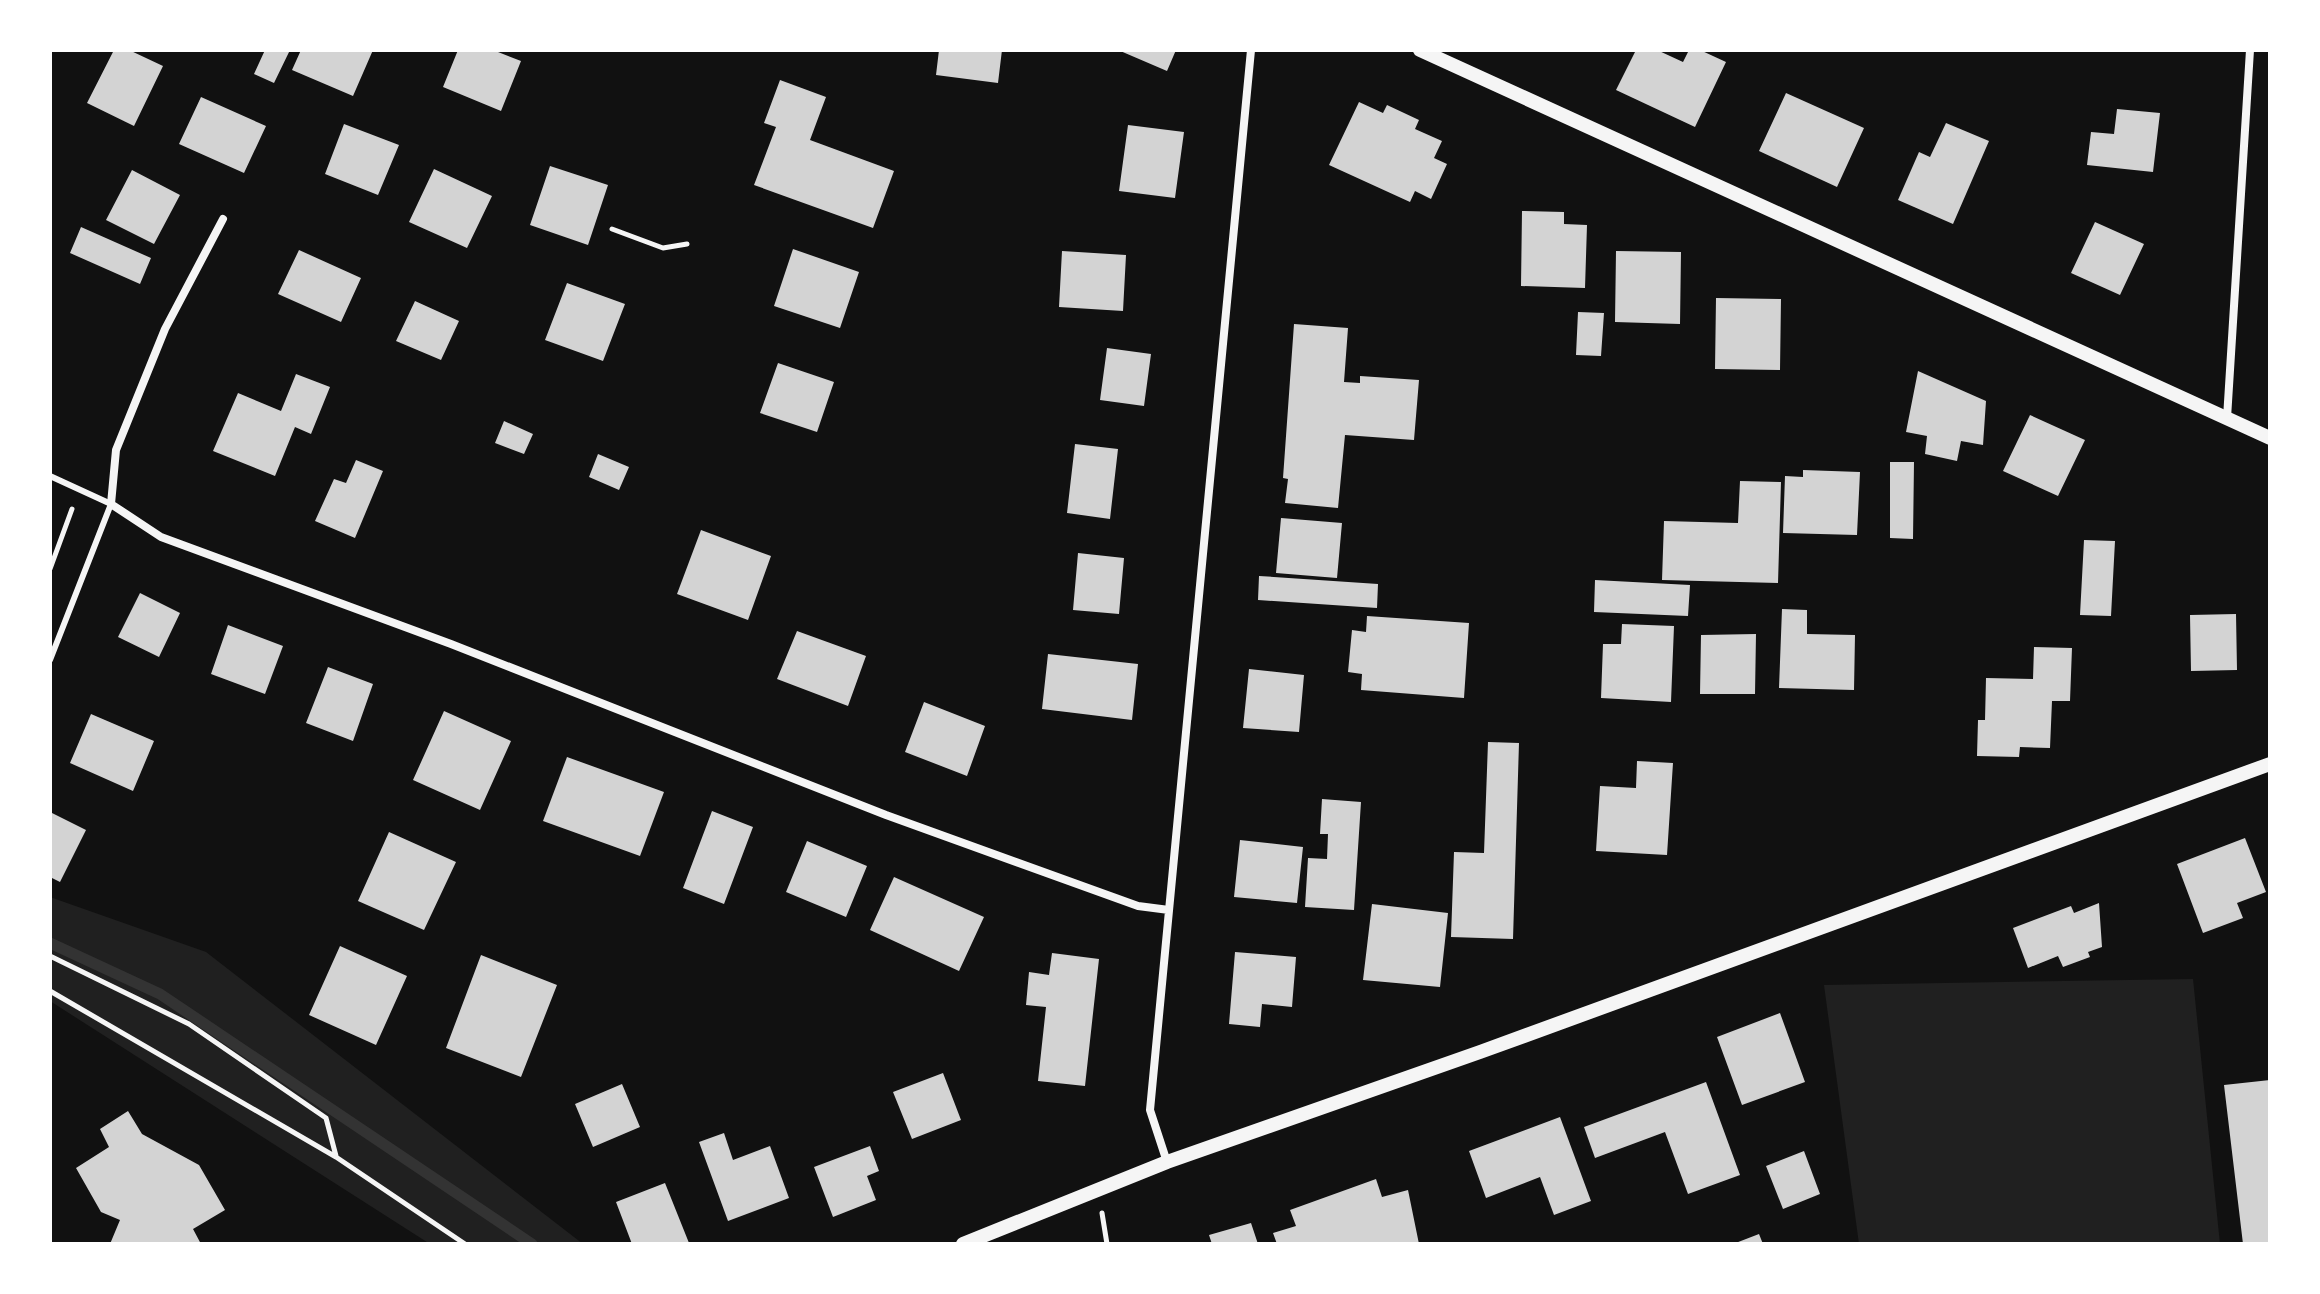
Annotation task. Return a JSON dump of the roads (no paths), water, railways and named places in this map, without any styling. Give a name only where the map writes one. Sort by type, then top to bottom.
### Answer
[{"type":"street","points":[[1167,1162],[1150,1110],[1251,50]]},
{"type":"street","points":[[1420,50],[2270,438]]},
{"type":"street","points":[[2227,418],[2250,50]]},
{"type":"street","points":[[223,219],[165,329],[116,450],[111,504],[161,537],[451,644],[886,815],[1138,906],[1169,910]]},
{"type":"street","points":[[963,1244],[1167,1162],[1480,1052],[2270,764]]},
{"type":"lane","points":[[50,476],[111,504],[50,660]]},
{"type":"waterway","points":[[50,943],[160,994],[532,1244]]}]
